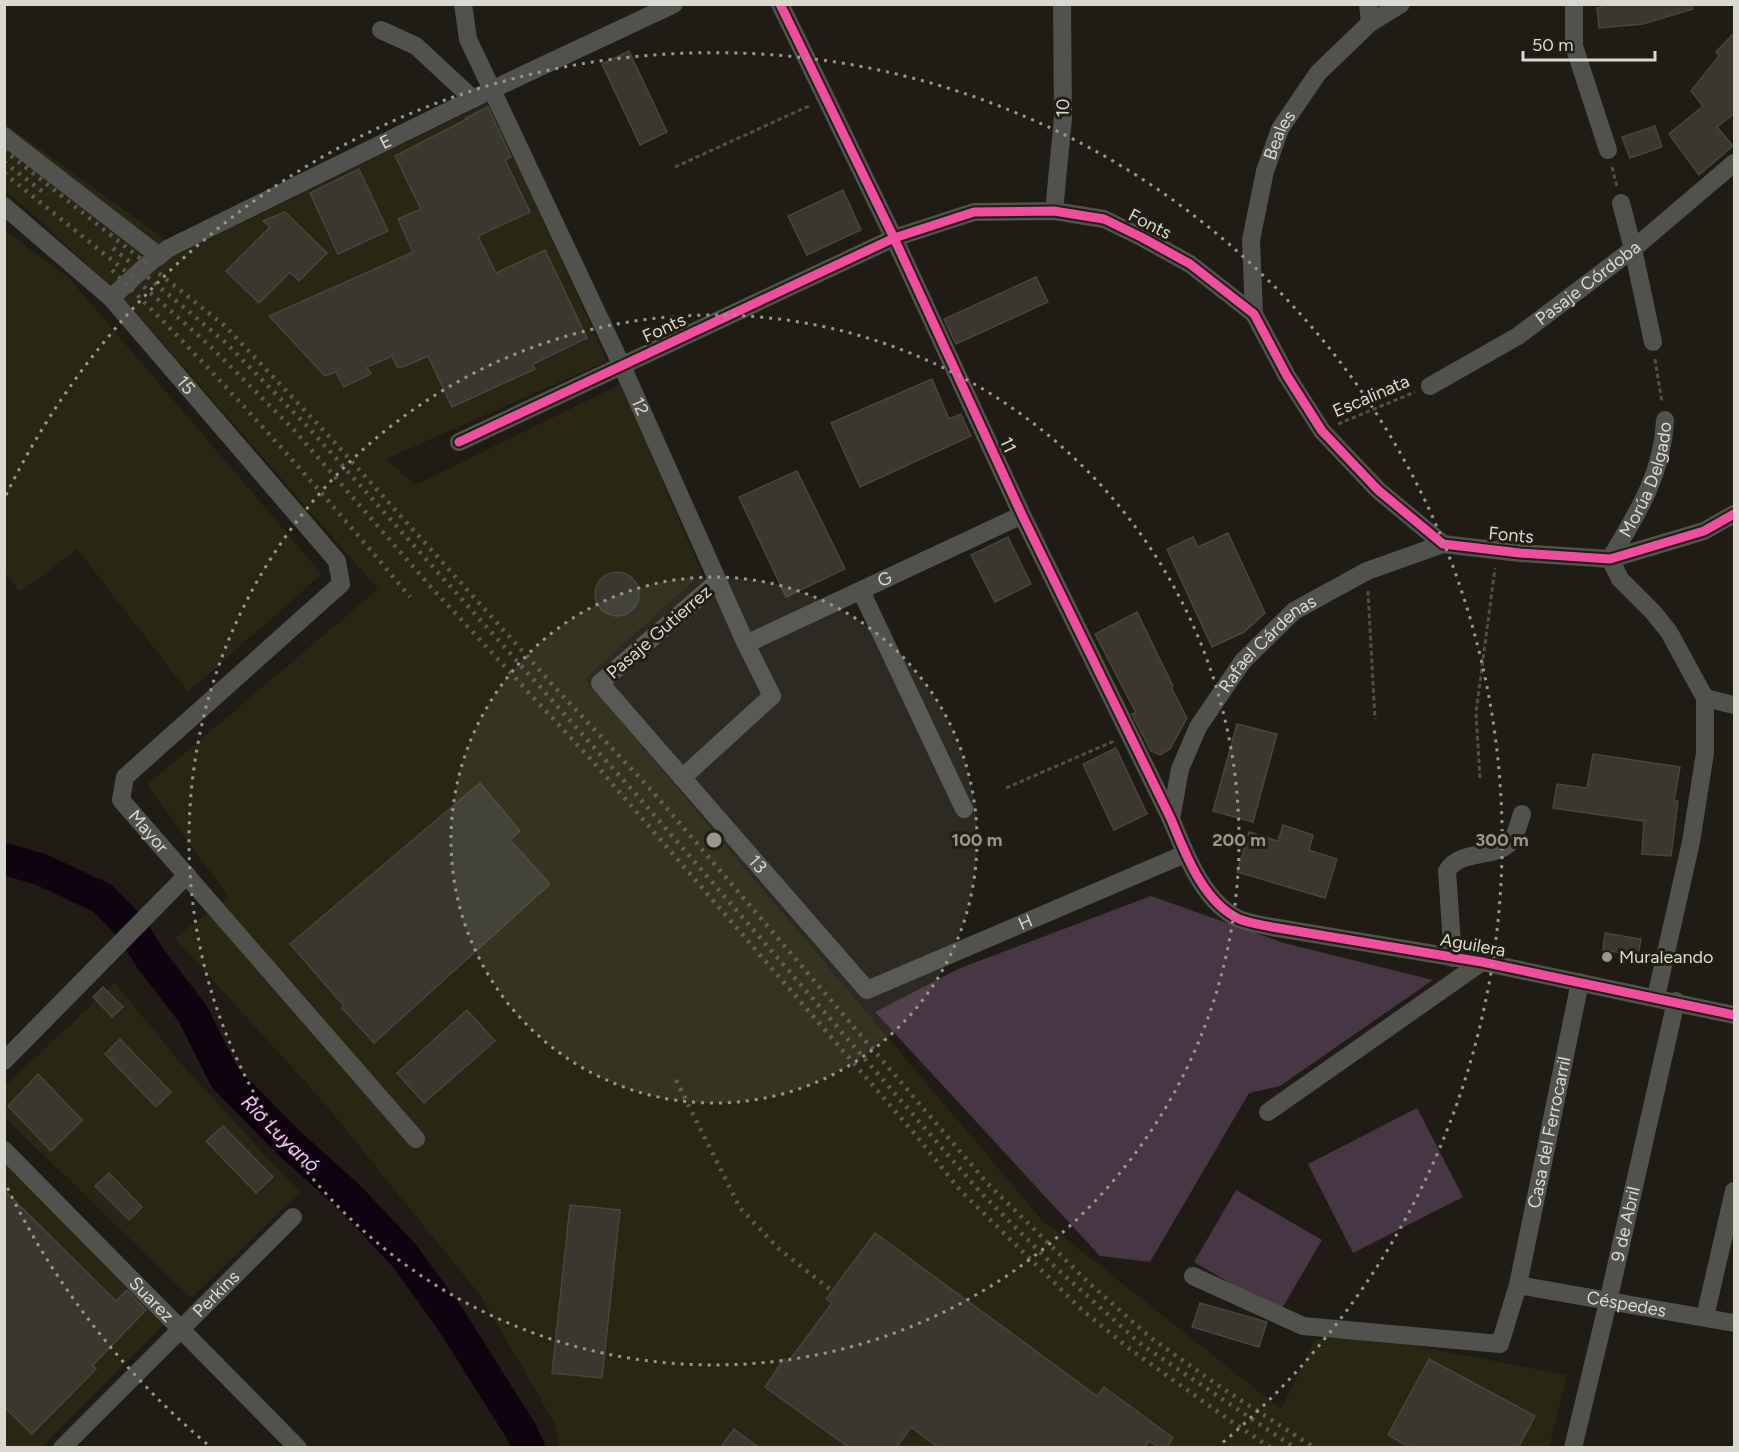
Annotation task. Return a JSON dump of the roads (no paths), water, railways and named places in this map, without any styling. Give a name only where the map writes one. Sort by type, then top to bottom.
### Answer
[{"type":"street","name":"12","points":[[463,4],[468,39],[622,366],[746,644],[772,696],[682,778]]},
{"type":"street","name":"E","points":[[111,298],[169,248],[491,90],[674,4]]},
{"type":"street","name":"11","points":[[780,4],[894,238],[1022,515],[1171,819],[1185,854],[1211,897]]},
{"type":"street","name":"10","points":[[1054,211],[1063,118],[1062,4]]},
{"type":"street","points":[[1368,4],[1370,23]]},
{"type":"street","name":"Beales","points":[[1254,314],[1251,240],[1265,171],[1280,129],[1318,73],[1370,23],[1401,4]]},
{"type":"street","points":[[1574,4],[1574,46],[1608,150]]},
{"type":"street","points":[[381,30],[416,46],[474,99]]},
{"type":"street","points":[[4,136],[159,256]]},
{"type":"street","name":"Pasaje Córdoba","points":[[1430,386],[1518,336],[1633,249],[1734,163]]},
{"type":"street","points":[[1621,203],[1653,342]]},
{"type":"street","name":"15","points":[[4,206],[111,298],[337,561],[340,584]]},
{"type":"street","name":"Fonts","points":[[459,442],[894,238],[974,212],[1054,211],[1104,219],[1143,238],[1190,264],[1254,314],[1287,376],[1322,431],[1378,490],[1443,544],[1610,559],[1704,531],[1734,514]]},
{"type":"street","name":"Morúa Delgado","points":[[1656,997],[1691,842],[1705,753],[1705,698],[1669,632],[1653,612],[1620,579],[1610,559],[1637,514],[1656,474],[1663,450],[1665,420]]},
{"type":"street","name":"G","points":[[746,644],[1022,515]]},
{"type":"street","name":"Rafael Cárdenas","points":[[1171,819],[1180,769],[1198,727],[1243,661],[1294,611],[1367,571],[1443,544]]},
{"type":"street","name":"Pasaje Gutierrez","points":[[600,683],[718,581]]},
{"type":"street","name":"Mayor","points":[[187,875],[121,800],[125,777],[340,584]]},
{"type":"street","points":[[861,591],[964,809]]},
{"type":"street","name":"13","points":[[600,683],[867,990]]},
{"type":"street","points":[[1705,698],[1734,705]]},
{"type":"street","points":[[1453,958],[1447,871],[1460,859],[1505,847],[1512,840],[1522,814]]},
{"type":"street","name":"H","points":[[867,990],[1185,854]]},
{"type":"street","points":[[4,1061],[187,875],[416,1139]]},
{"type":"street","name":"Aguilera","points":[[1211,897],[1239,919],[1272,927],[1482,962],[1734,1015]]},
{"type":"street","points":[[1268,1112],[1482,962]]},
{"type":"street","name":"Casa del Ferrocarril","points":[[1193,1276],[1303,1326],[1500,1344],[1518,1285],[1580,982]]},
{"type":"street","name":"9 de Abril","points":[[1573,1448],[1676,1001]]},
{"type":"street","name":"Suarez","points":[[4,1150],[298,1448]]},
{"type":"street","points":[[1705,1317],[1734,1191]]},
{"type":"street","name":"Perkins","points":[[62,1448],[293,1217]]},
{"type":"street","name":"Céspedes","points":[[1518,1285],[1734,1323]]},
{"type":"waterway","name":"Río Luyanó","points":[[4,859],[40,869],[102,898],[131,927],[150,958],[193,1014],[225,1078],[288,1142],[349,1197],[403,1254],[449,1317],[521,1431],[529,1448]]},
{"type":"railway","points":[[4,150],[225,326],[327,434],[561,694],[652,791],[988,1184],[1088,1282],[1151,1338],[1222,1388],[1315,1448]]},
{"type":"railway","points":[[4,162],[47,195]]},
{"type":"railway","points":[[4,173],[134,278],[210,346],[294,430],[430,586],[596,765],[914,1133],[960,1190],[1081,1309],[1131,1350],[1271,1448]]},
{"type":"railway","points":[[113,248],[225,342],[308,427],[642,801],[980,1192],[1055,1267],[1142,1345],[1295,1448]]},
{"type":"railway","points":[[112,270],[265,429],[410,597]]},
{"type":"railway","points":[[676,1080],[740,1208],[778,1248],[832,1291]]},
{"type":"place","name":"Muraleando","points":[[1607,957]]}]
